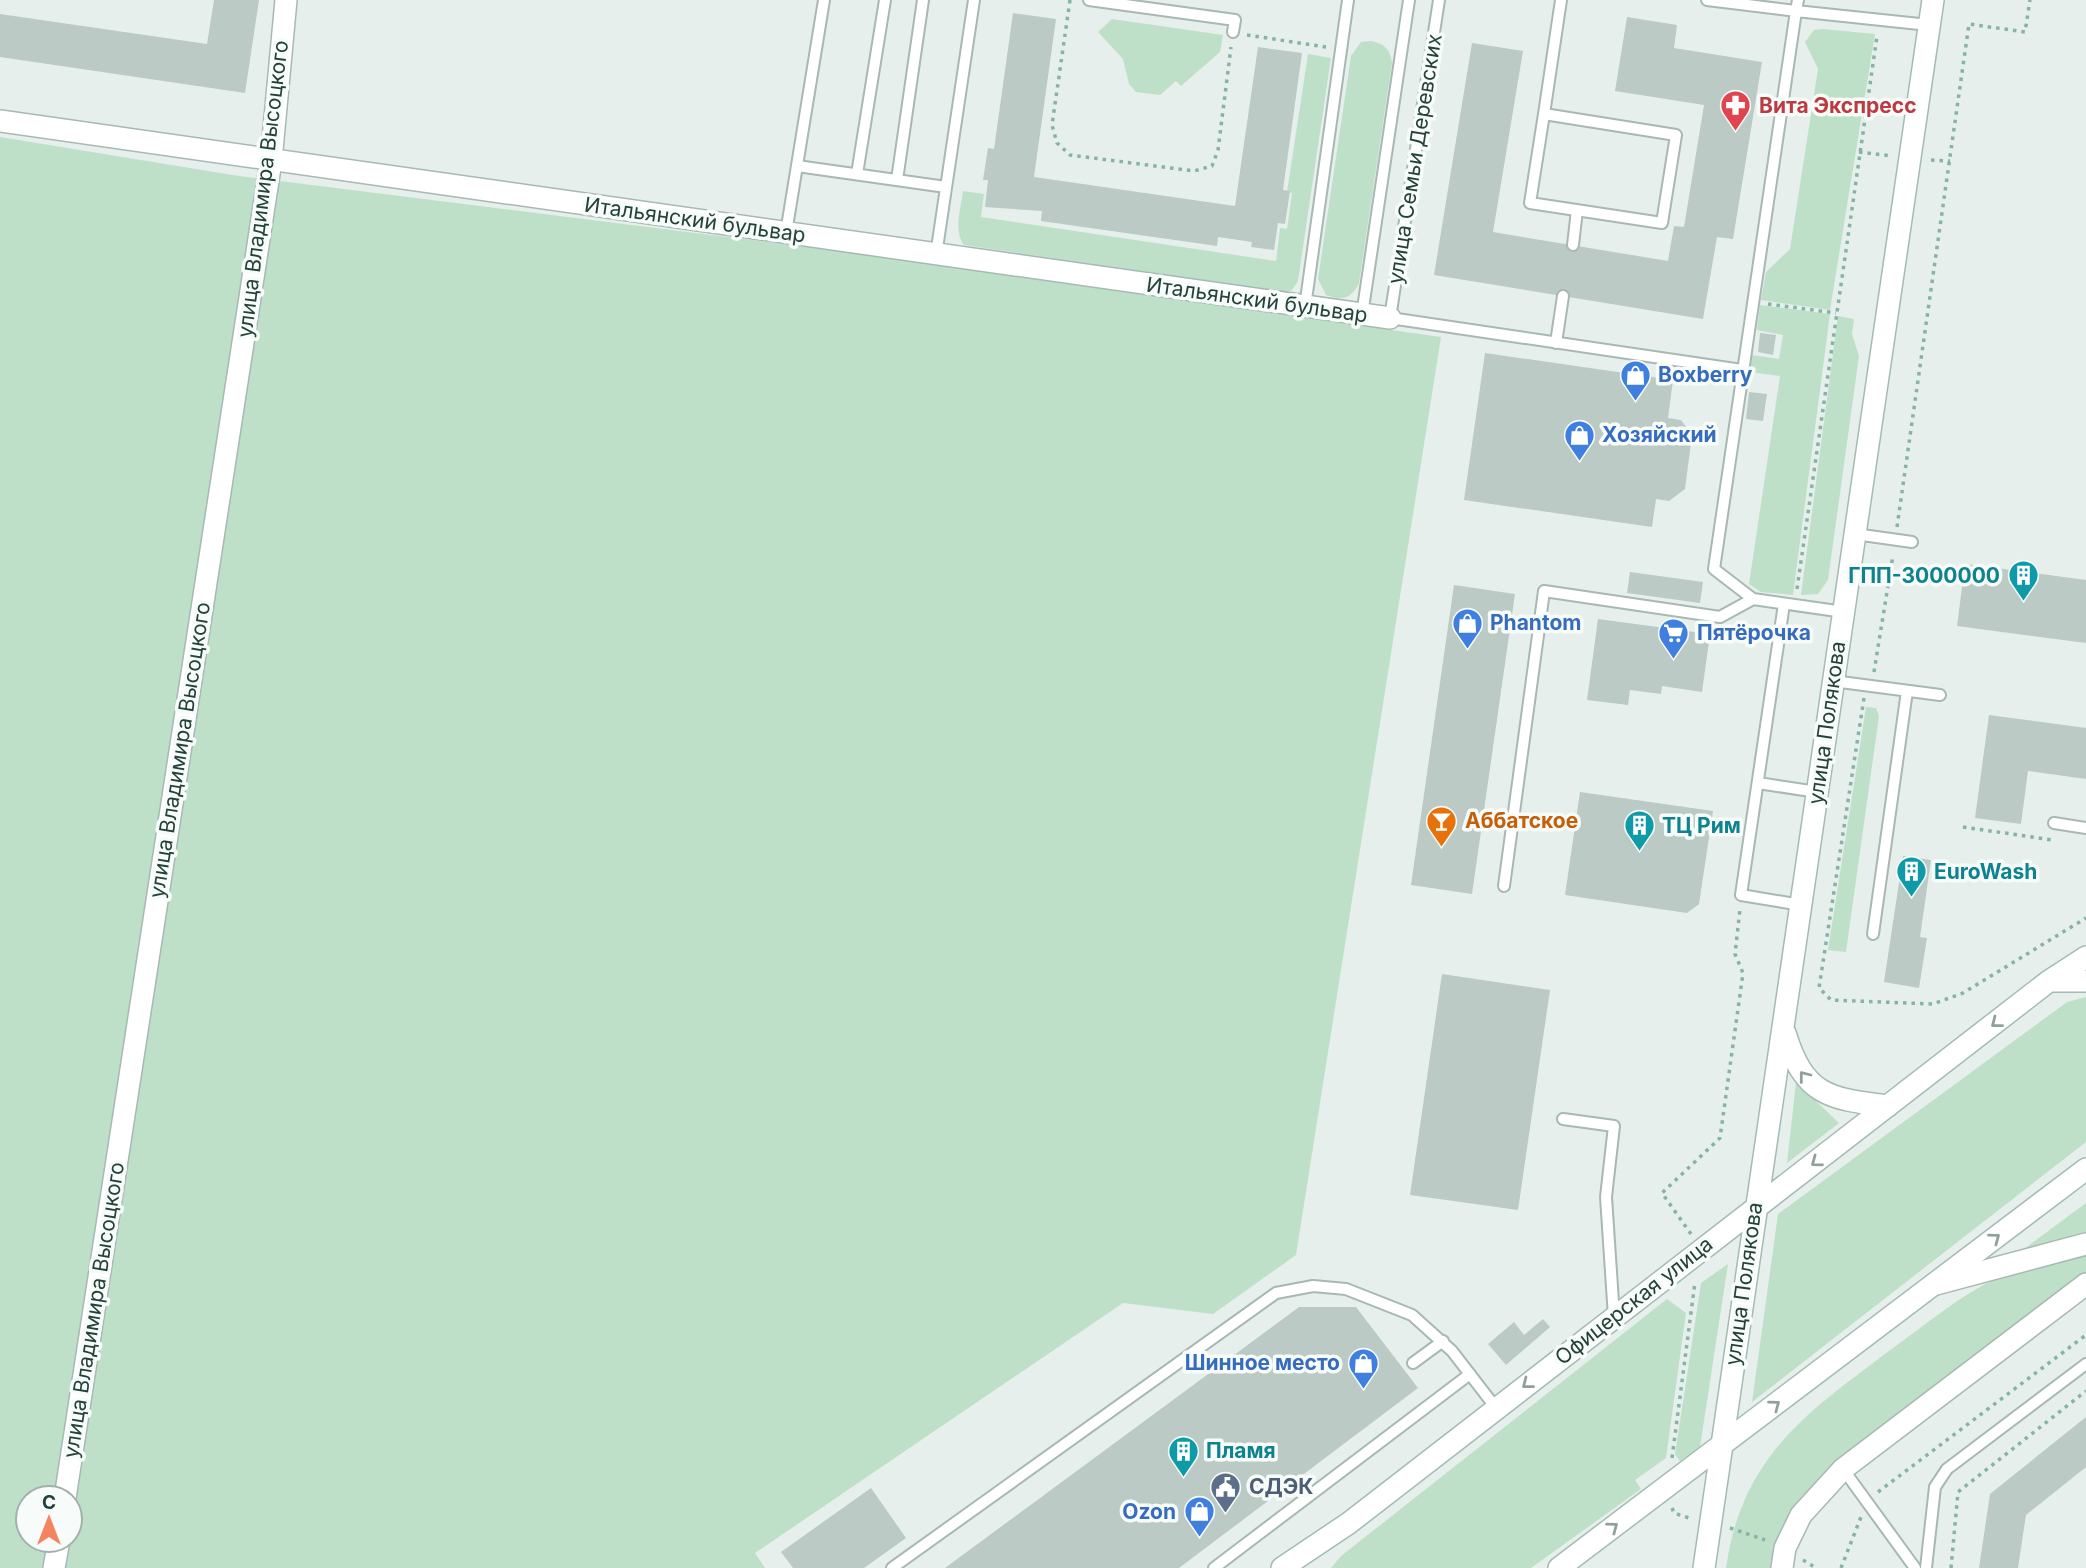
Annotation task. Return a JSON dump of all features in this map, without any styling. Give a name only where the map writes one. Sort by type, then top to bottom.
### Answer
[{"type":"main road","name":"улица Владимира Высоцкого","points":[[67,1484],[271,161],[286,0]]},
{"type":"main road","name":"улица Полякова","points":[[1703,1568],[1933,0]]},
{"type":"main road","name":"Итальянский бульвар","points":[[0,121],[936,256],[1391,318]]},
{"type":"main road","name":"Офицерская улица","points":[[1282,1568],[1349,1523],[2049,981],[2086,957]]},
{"type":"main road","points":[[2049,981],[2086,981]]},
{"type":"main road","points":[[1783,1028],[1794,1063],[1811,1085],[1844,1101],[1888,1106]]},
{"type":"main road","points":[[1559,1568],[2086,1169]]},
{"type":"main road","points":[[1934,1284],[2086,1244]]},
{"type":"main road","points":[[1784,1558],[1801,1515],[1843,1469],[2086,1284]]},
{"type":"main road","points":[[1310,1568],[1349,1523]]},
{"type":"lane","points":[[786,233],[824,0]]},
{"type":"lane","points":[[857,174],[885,0]]},
{"type":"lane","points":[[897,180],[923,0]]},
{"type":"lane","points":[[936,256],[974,0]]},
{"type":"lane","points":[[1089,0],[1235,20],[1233,32]]},
{"type":"lane","points":[[1305,307],[1348,0]]},
{"type":"lane","points":[[1362,315],[1409,0]]},
{"type":"lane","name":"улица Семьи Деревских","points":[[1391,318],[1439,0]]},
{"type":"lane","points":[[1544,114],[1676,135],[1662,223],[1530,203],[1561,0]]},
{"type":"lane","points":[[1707,0],[1797,5],[1880,20],[1929,25]]},
{"type":"lane","points":[[1797,5],[1714,569],[1753,599],[1844,612]]},
{"type":"lane","points":[[797,166],[946,187]]},
{"type":"lane","points":[[1573,245],[1577,210]]},
{"type":"lane","points":[[1556,343],[1563,296]]},
{"type":"lane","points":[[1391,318],[1742,370]]},
{"type":"lane","points":[[1855,534],[1912,542]]},
{"type":"lane","points":[[1504,886],[1544,591],[1720,617],[1753,599]]},
{"type":"lane","points":[[1789,604],[1741,895],[1801,905]]},
{"type":"lane","points":[[1833,681],[1940,695]]},
{"type":"lane","points":[[1873,934],[1907,691]]},
{"type":"lane","points":[[1758,783],[1817,792]]},
{"type":"lane","points":[[2054,823],[2086,828]]},
{"type":"lane","points":[[1563,1119],[1614,1126],[1606,1196],[1614,1317]]},
{"type":"lane","points":[[892,1568],[1276,1293],[1313,1286],[1346,1289],[1412,1315],[1443,1341],[1496,1408]]},
{"type":"lane","points":[[1413,1363],[1443,1341]]},
{"type":"lane","points":[[1926,1568],[1935,1488],[1947,1469],[2086,1364]]},
{"type":"lane","points":[[1214,1568],[1470,1374]]},
{"type":"lane","points":[[1843,1469],[1915,1568]]},
{"type":"path","points":[[1070,0],[1052,125],[1057,143],[1070,155],[1194,171],[1212,166],[1218,150],[1233,32],[1334,48]]},
{"type":"path","points":[[2030,0],[2025,32],[1969,24],[1876,669],[1866,685],[1819,988],[1830,1000],[1933,1004],[1963,993],[2086,918]]},
{"type":"path","points":[[1789,604],[1880,20]]},
{"type":"path","points":[[1752,302],[1836,313]]},
{"type":"path","points":[[1963,828],[2059,841]]},
{"type":"path","points":[[1701,1249],[1662,1194],[1720,1138],[1743,973],[1735,954],[1741,895]]},
{"type":"path","points":[[1696,1272],[1672,1458],[1657,1469],[1674,1513],[1710,1526],[1738,1529],[1784,1558],[1816,1568]]},
{"type":"path","points":[[1840,1568],[1853,1544],[1866,1501],[2086,1335]]},
{"type":"path","points":[[1951,1568],[1958,1492],[2086,1391]]},
{"type":"green space","points":[[1112,19],[1223,35],[1220,52],[1181,86],[1176,81],[1160,95],[1136,92],[1129,84],[1123,59],[1098,32]]},
{"type":"green space","points":[[1814,30],[1875,34],[1830,310],[1761,300],[1766,272],[1790,249],[1818,69],[1805,42]]},
{"type":"green space","points":[[1371,41],[1386,48],[1392,63],[1359,283],[1349,295],[1336,298],[1326,295],[1318,279],[1351,56],[1361,42]]},
{"type":"green space","points":[[1308,54],[1331,58],[1298,281],[1292,290],[1286,292],[964,245],[959,233],[963,191],[984,194],[981,217],[1276,261],[1280,228],[1287,229],[1292,193],[1287,192]]},
{"type":"green space","points":[[0,137],[239,176],[816,248],[1441,337],[1296,1255],[1213,1314],[1123,1303],[755,1553],[765,1568],[0,1568]]},
{"type":"green space","points":[[1760,305],[1830,314],[1793,595],[1761,592],[1749,584],[1780,376],[1750,372],[1752,355],[1779,359],[1783,335],[1757,330]]},
{"type":"green space","points":[[1838,316],[1854,319],[1852,334],[1859,356],[1828,580],[1818,594],[1801,595]]},
{"type":"green space","points":[[1866,707],[1876,708],[1879,716],[1846,952],[1828,950]]},
{"type":"green space","points":[[2086,997],[2086,1142],[1752,1402],[1778,1214],[2067,1002]]},
{"type":"green space","points":[[1796,1082],[1839,1123],[1787,1163]]},
{"type":"green space","points":[[2086,1203],[2086,1233],[2020,1252]]},
{"type":"green space","points":[[2086,1253],[2086,1276],[1844,1459],[1776,1568],[1726,1568],[1734,1529],[1747,1495],[1763,1466],[1807,1416],[1833,1393],[1944,1310],[1985,1284],[2031,1266]]},
{"type":"green space","points":[[1728,1264],[1700,1447],[1680,1461],[1675,1454],[1701,1283]]},
{"type":"green space","points":[[1667,1299],[1686,1313],[1666,1458],[1635,1480],[1641,1489],[1531,1568],[1331,1568],[1341,1556]]},
{"type":"building","points":[[214,0],[259,0],[245,93],[0,57],[0,14],[207,44]]},
{"type":"building","points":[[1013,13],[1056,19],[1034,177],[1235,206],[1258,47],[1302,53],[1283,190],[1290,191],[1285,224],[1278,223],[1274,250],[1251,247],[1252,242],[1218,237],[1217,246],[1041,221],[1042,211],[985,207],[988,180],[983,180],[988,148],[994,149]]},
{"type":"building","points":[[1627,17],[1677,25],[1674,48],[1762,62],[1733,239],[1717,237],[1703,319],[1434,275],[1472,43],[1523,51],[1493,232],[1668,261],[1674,226],[1684,227],[1704,105],[1615,91]]},
{"type":"building","points":[[1760,333],[1776,335],[1773,355],[1758,352]]},
{"type":"building","name":"Хозяйский","points":[[1485,353],[1673,380],[1668,418],[1681,420],[1692,435],[1685,489],[1669,501],[1656,499],[1652,527],[1464,500]]},
{"type":"building","points":[[1749,392],[1767,394],[1763,421],[1746,419]]},
{"type":"building","name":"ГПП-3000000","points":[[1965,564],[2086,580],[2086,643],[1957,626]]},
{"type":"building","points":[[1630,572],[1703,582],[1700,603],[1627,593]]},
{"type":"building","points":[[1454,585],[1515,594],[1472,894],[1411,885]]},
{"type":"building","points":[[1598,619],[1710,634],[1702,692],[1662,686],[1661,694],[1630,690],[1628,705],[1587,700]]},
{"type":"building","points":[[1989,715],[2086,728],[2086,779],[2028,771],[2021,824],[1975,818]]},
{"type":"building","name":"ТЦ Рим","points":[[1580,792],[1713,811],[1699,904],[1687,913],[1565,895]]},
{"type":"building","name":"EuroWash","points":[[1903,856],[1931,860],[1920,937],[1927,938],[1919,988],[1884,982]]},
{"type":"building","points":[[1442,974],[1550,990],[1518,1210],[1410,1195]]},
{"type":"building","name":"Пламя","points":[[1299,1307],[1356,1307],[1418,1388],[1179,1568],[945,1568]]},
{"type":"building","points":[[1543,1319],[1550,1327],[1506,1365],[1488,1344],[1514,1322],[1524,1335]]},
{"type":"building","points":[[2086,1417],[2086,1467],[2026,1515],[2018,1568],[1979,1568],[1990,1494]]},
{"type":"building","points":[[871,1488],[906,1538],[864,1568],[793,1568],[781,1552]]},
{"type":"place","name":"Вита Экспресс","points":[[1736,133]]},
{"type":"place","name":"Boxberry","points":[[1635,402]]},
{"type":"place","name":"Хозяйский","points":[[1579,462]]},
{"type":"place","name":"ГПП-3000000","points":[[2023,603]]},
{"type":"place","name":"Phantom","points":[[1467,650]]},
{"type":"place","name":"Пятёрочка","points":[[1674,660]]},
{"type":"place","name":"Аббатское","points":[[1442,848]]},
{"type":"place","name":"ТЦ Рим","points":[[1639,853]]},
{"type":"place","name":"EuroWash","points":[[1911,899]]},
{"type":"place","name":"Шинное место","points":[[1363,1390]]},
{"type":"place","name":"Пламя","points":[[1183,1478]]},
{"type":"place","name":"СДЭК","points":[[1226,1514]]},
{"type":"place","name":"Ozon","points":[[1199,1539]]}]
